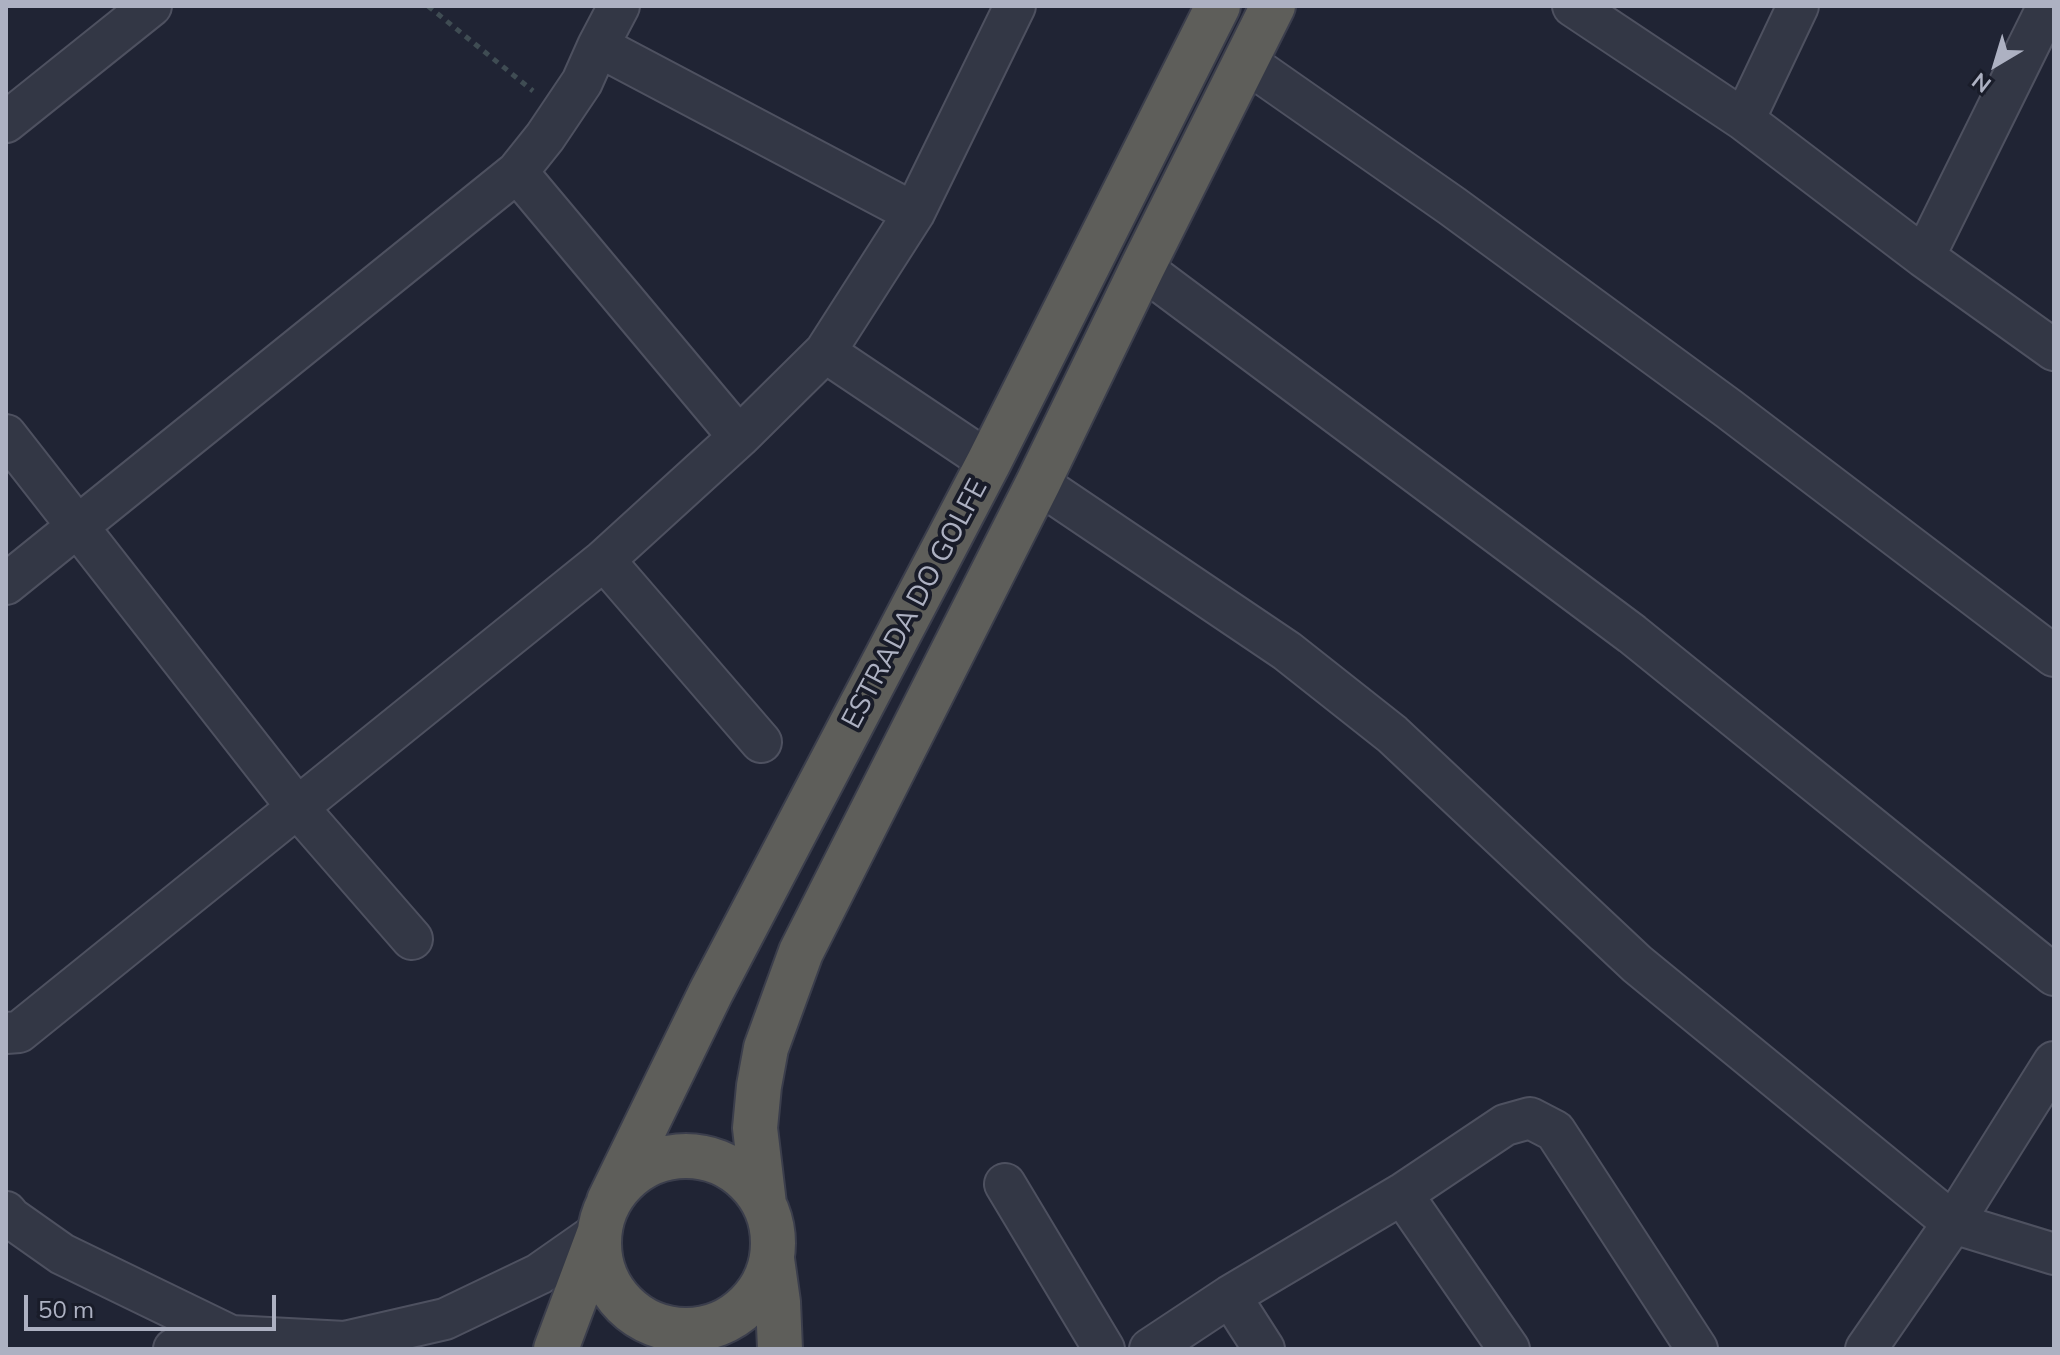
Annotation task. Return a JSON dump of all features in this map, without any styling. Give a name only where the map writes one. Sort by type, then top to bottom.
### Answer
[{"type":"highway","name":"ESTRADA DO GOLFE","points":[[772,1259],[762,1287],[743,1310],[717,1325],[688,1330],[659,1326],[632,1311],[612,1289],[601,1261],[604,1217],[711,992],[989,462],[1218,6]]},
{"type":"highway","name":"ESTRADA DO GOLFE","points":[[780,1349],[772,1259],[773,1230],[764,1204],[755,1128],[766,1048],[801,952],[1038,483],[1273,6]]},
{"type":"highway","name":"ESTRADA DO GOLFE","points":[[604,1217],[626,1180],[647,1164],[673,1156],[700,1157],[726,1166],[748,1181],[764,1204]]},
{"type":"highway","points":[[556,1349],[604,1217]]},
{"type":"street","points":[[6,122],[151,6]]},
{"type":"street","points":[[6,584],[517,172],[582,82],[619,6]]},
{"type":"street","points":[[6,1033],[19,1032],[604,560],[739,437],[825,352],[914,213],[1015,6]]},
{"type":"street","points":[[1573,6],[1744,120],[1924,257],[2054,350]]},
{"type":"street","points":[[1744,120],[1798,6]]},
{"type":"street","points":[[1924,257],[2048,6]]},
{"type":"street","points":[[598,46],[914,213]]},
{"type":"street","points":[[1246,62],[1540,270],[2054,656]]},
{"type":"street","points":[[517,172],[739,437]]},
{"type":"street","points":[[1142,268],[1632,634],[2054,975]]},
{"type":"street","points":[[825,352],[989,462]]},
{"type":"street","points":[[6,435],[297,807],[412,939]]},
{"type":"street","points":[[1038,483],[1287,651],[1392,734],[1637,964],[1953,1223],[2054,1254]]},
{"type":"street","points":[[604,560],[761,742]]},
{"type":"street","points":[[1866,1349],[1953,1223],[2054,1062]]},
{"type":"street","points":[[1150,1349],[1230,1296],[1402,1194],[1505,1125],[1530,1118],[1555,1131],[1697,1349]]},
{"type":"street","points":[[1005,1184],[1104,1349]]},
{"type":"street","points":[[1402,1194],[1509,1349]]},
{"type":"street","points":[[6,1212],[62,1254],[232,1343]]},
{"type":"street","points":[[174,1349],[232,1343],[345,1342],[445,1319],[539,1274],[604,1217]]},
{"type":"street","points":[[1230,1296],[1264,1349]]},
{"type":"path","points":[[428,6],[561,114]]}]
